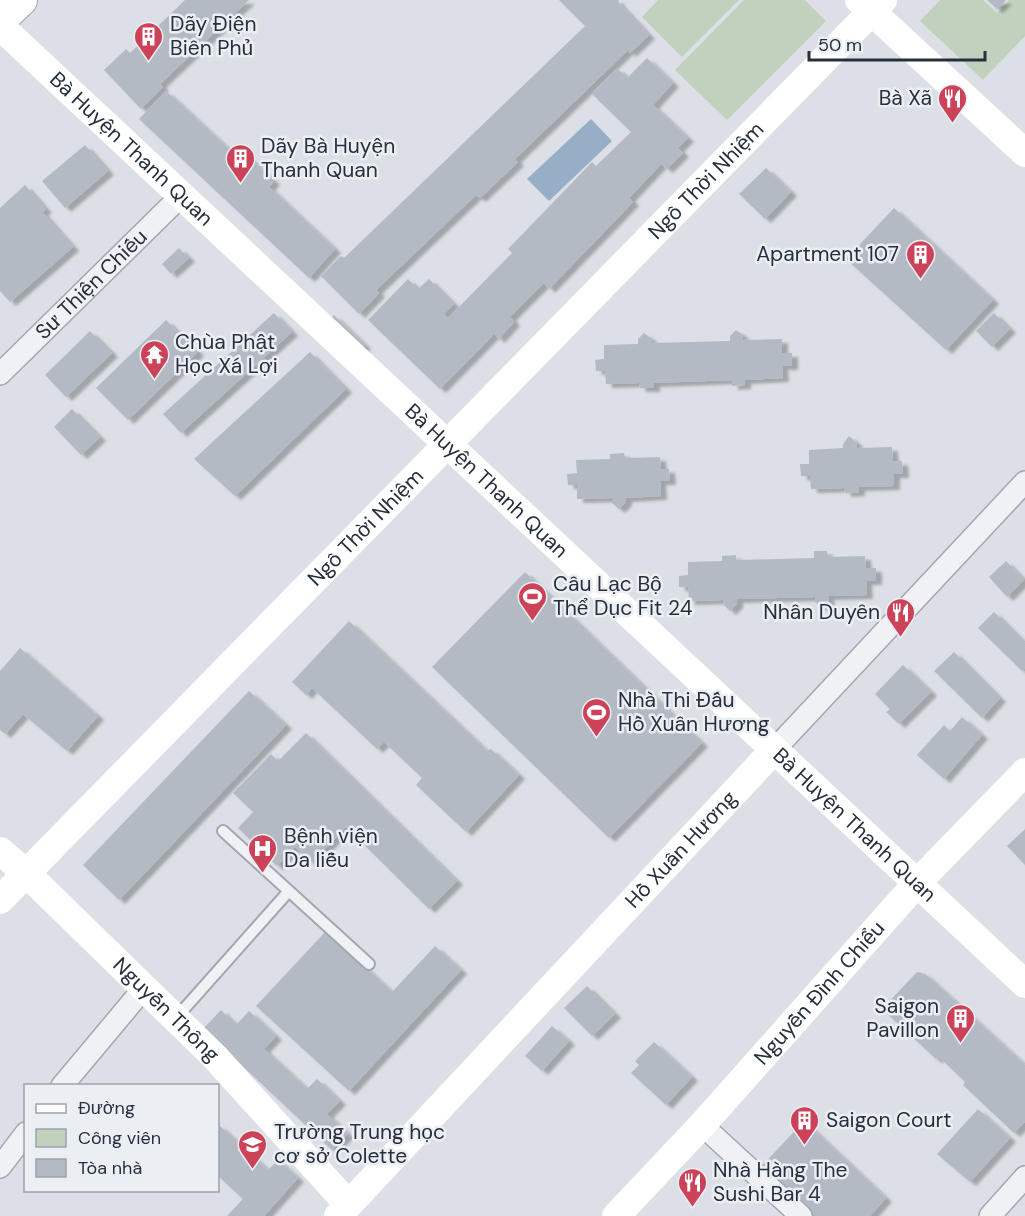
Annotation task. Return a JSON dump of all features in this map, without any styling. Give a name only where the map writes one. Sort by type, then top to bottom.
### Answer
[{"type":"main road","points":[[0,20],[21,0]]},
{"type":"street","points":[[871,4],[1025,153]]},
{"type":"street","name":"Ngô Thời Nhiệm","points":[[0,900],[447,444],[871,4]]},
{"type":"street","name":"Bà Huyện Thanh Quan","points":[[0,26],[1025,984]]},
{"type":"street","name":"Sư Thiện Chiếu","points":[[0,374],[181,196]]},
{"type":"street","name":"Hồ Xuân Hương","points":[[343,1210],[1025,482]]},
{"type":"street","name":"Nguyễn Đình Chiểu","points":[[616,1216],[702,1125],[917,883],[1025,772]]},
{"type":"street","name":"Nguyễn Thông","points":[[0,851],[26,873],[215,1057],[343,1210]]},
{"type":"street","points":[[64,1084],[144,988]]},
{"type":"street","points":[[702,1125],[801,1216]]},
{"type":"street","points":[[0,1167],[24,1136]]},
{"type":"street","points":[[990,1216],[1025,1177]]},
{"type":"lane","points":[[223,831],[369,964]]},
{"type":"lane","points":[[176,1018],[289,891]]},
{"type":"green space","points":[[658,0],[739,0],[682,57],[642,17]]},
{"type":"green space","points":[[744,0],[805,0],[826,21],[727,120],[675,70]]},
{"type":"green space","points":[[940,0],[983,0],[997,13],[1009,0],[1025,0],[1025,36],[983,80],[920,21]]},
{"type":"water","points":[[591,119],[612,141],[549,201],[527,179]]},
{"type":"building","name":"Dãy Điện Biên Phủ","points":[[185,0],[249,0],[160,84],[163,87],[141,109],[104,70],[126,49],[130,53]]},
{"type":"building","points":[[559,0],[619,0],[618,2],[649,35],[630,53],[628,50],[515,159],[518,162],[480,198],[476,195],[376,290],[379,293],[359,314],[321,276],[341,256],[344,258],[585,26]]},
{"type":"building","points":[[987,0],[1006,0],[997,9]]},
{"type":"building","points":[[647,58],[673,83],[653,105],[688,138],[678,148],[683,153],[667,169],[661,164],[629,198],[633,202],[549,289],[544,283],[510,317],[514,322],[499,339],[494,334],[440,389],[368,320],[408,279],[418,289],[429,279],[454,304],[444,314],[448,318],[512,253],[508,249],[592,162],[596,166],[631,132],[592,94],[617,68],[627,78]]},
{"type":"building","name":"Dãy Bà Huyện Thanh Quan","points":[[166,91],[234,154],[239,148],[274,181],[269,187],[335,249],[309,278],[139,119]]},
{"type":"building","points":[[85,145],[108,171],[65,208],[42,181]]},
{"type":"building","points":[[766,168],[791,192],[765,219],[739,194]]},
{"type":"building","points":[[25,185],[46,209],[42,212],[73,247],[10,302],[0,291],[0,208]]},
{"type":"building","name":"Apartment 107","points":[[894,208],[993,300],[946,350],[846,259]]},
{"type":"building","points":[[179,248],[189,258],[171,274],[162,264]]},
{"type":"building","points":[[274,313],[292,332],[181,433],[163,414]]},
{"type":"building","points":[[994,313],[1010,329],[992,347],[976,331]]},
{"type":"building","points":[[334,315],[365,345],[355,355],[327,323]]},
{"type":"building","points":[[166,320],[198,352],[128,420],[96,388]]},
{"type":"building","points":[[736,330],[743,335],[743,340],[782,339],[782,353],[792,353],[792,366],[782,366],[783,378],[745,380],[745,385],[732,386],[732,380],[654,383],[654,388],[640,388],[639,383],[606,384],[605,371],[596,371],[595,360],[604,359],[604,345],[638,344],[638,339],[644,333],[652,339],[652,343],[730,341],[730,336]]},
{"type":"building","points":[[90,331],[112,353],[66,397],[45,375]]},
{"type":"building","points":[[310,352],[346,389],[235,496],[194,459]]},
{"type":"building","points":[[72,409],[100,437],[81,455],[54,427]]},
{"type":"building","points":[[849,436],[857,443],[857,448],[892,447],[893,462],[902,461],[903,474],[894,474],[894,486],[859,487],[859,492],[845,493],[844,488],[811,489],[810,476],[801,476],[800,464],[809,464],[809,450],[843,448]]},
{"type":"building","points":[[624,453],[625,458],[660,457],[661,469],[669,469],[670,481],[660,481],[661,496],[626,498],[626,502],[619,509],[612,503],[612,498],[577,499],[577,485],[568,485],[567,474],[577,473],[576,460],[610,459],[610,454]]},
{"type":"building","points":[[814,551],[827,551],[827,557],[865,556],[866,568],[876,568],[876,581],[866,581],[867,595],[828,596],[829,602],[822,607],[815,602],[815,597],[737,599],[737,604],[730,611],[723,604],[723,600],[689,601],[688,587],[679,587],[679,576],[688,575],[688,562],[722,561],[722,556],[736,555],[736,560],[814,558]]},
{"type":"building","points":[[1006,561],[1024,580],[1007,597],[989,577]]},
{"type":"building","points":[[525,572],[702,743],[609,838],[432,667]]},
{"type":"building","points":[[994,612],[1025,643],[1025,668],[1022,671],[978,628]]},
{"type":"building","points":[[349,621],[487,751],[491,749],[519,775],[466,832],[416,785],[422,778],[384,742],[377,749],[312,688],[306,695],[292,682]]},
{"type":"building","points":[[20,648],[98,716],[67,751],[23,714],[5,734],[0,730],[0,671]]},
{"type":"building","points":[[954,652],[1000,698],[982,718],[934,671]]},
{"type":"building","points":[[903,665],[931,692],[899,724],[886,712],[890,709],[875,694]]},
{"type":"building","points":[[249,691],[286,725],[119,900],[83,865]]},
{"type":"building","points":[[962,717],[982,735],[944,779],[917,755],[944,725],[950,731]]},
{"type":"building","points":[[306,733],[457,881],[429,909],[346,827],[311,863],[295,847],[277,866],[238,828],[253,812],[233,793],[271,754],[278,761]]},
{"type":"building","points":[[1025,829],[1025,865],[1007,846]]},
{"type":"building","points":[[326,931],[392,992],[435,946],[461,970],[349,1091],[256,1006]]},
{"type":"building","name":"Saigon Pavillon","points":[[919,972],[925,974],[1025,1065],[1025,1122],[1014,1133],[963,1085],[965,1082],[939,1057],[936,1059],[882,1009]]},
{"type":"building","points":[[587,986],[615,1014],[592,1036],[564,1008]]},
{"type":"building","points":[[221,1010],[236,1025],[249,1011],[276,1036],[264,1049],[307,1089],[317,1079],[340,1101],[327,1114],[348,1134],[332,1150],[203,1029]]},
{"type":"building","points":[[552,1026],[569,1041],[542,1071],[525,1056]]},
{"type":"building","points":[[654,1042],[692,1077],[666,1105],[631,1073],[639,1065],[635,1061]]},
{"type":"building","points":[[978,1109],[1010,1138],[970,1182],[937,1154]]},
{"type":"building","name":"Saigon Court","points":[[804,1121],[886,1198],[870,1216],[807,1216],[758,1170]]},
{"type":"building","points":[[219,1125],[268,1170],[278,1160],[298,1178],[264,1216],[227,1216],[243,1199],[219,1177]]},
{"type":"place","name":"Dãy Điện Biên Phủ","points":[[149,62]]},
{"type":"place","name":"Bà Xã","points":[[953,124]]},
{"type":"place","name":"Dãy Bà Huyện Thanh Quan","points":[[240,184]]},
{"type":"place","name":"Apartment 107","points":[[920,280]]},
{"type":"place","name":"Chùa Phật Học Xá Lợi","points":[[154,380]]},
{"type":"place","name":"Câu Lạc Bộ Thể Dục Fit 24","points":[[532,622]]},
{"type":"place","name":"Nhân Duyên","points":[[901,638]]},
{"type":"place","name":"Nhà Thi Đấu Hồ Xuân Hương","points":[[597,738]]},
{"type":"place","name":"Bệnh viện Da liễu","points":[[263,874]]},
{"type":"place","name":"Saigon Pavillon","points":[[960,1044]]},
{"type":"place","name":"Saigon Court","points":[[805,1146]]},
{"type":"place","name":"Trường Trung học cơ sở Colette","points":[[253,1170]]},
{"type":"place","name":"Nhà Hàng The Sushi Bar 4","points":[[692,1208]]}]
